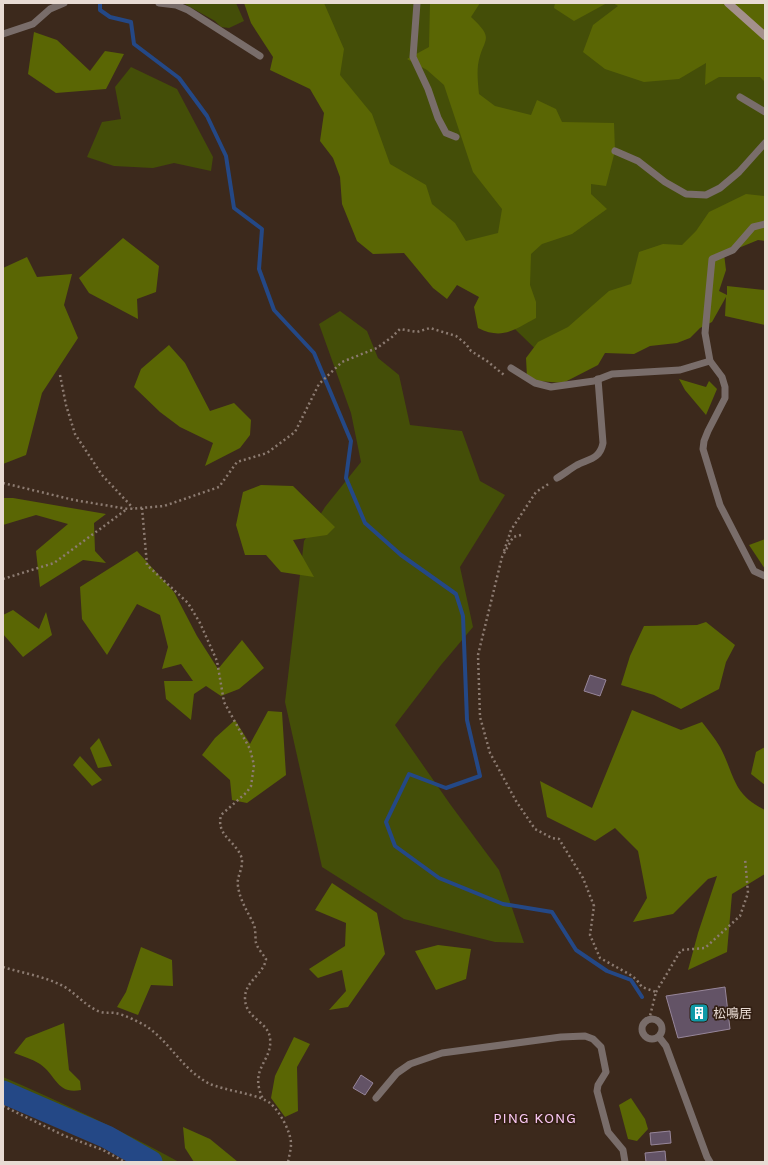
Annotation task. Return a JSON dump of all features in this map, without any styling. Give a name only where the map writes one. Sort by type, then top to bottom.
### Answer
[{"type":"main road","points":[[728,3],[765,36]]},
{"type":"lane","points":[[3,34],[33,24],[50,9],[64,3]]},
{"type":"lane","points":[[159,3],[176,5],[188,10],[260,56]]},
{"type":"lane","points":[[417,3],[413,57],[428,89],[438,118],[446,133],[456,137]]},
{"type":"lane","points":[[740,97],[765,112]]},
{"type":"lane","points":[[615,151],[638,161],[665,182],[686,194],[706,195],[720,188],[738,172],[765,143]]},
{"type":"lane","points":[[765,224],[753,226],[733,250],[712,259],[705,333],[710,361],[722,377],[725,387],[725,398],[706,436],[704,449],[720,505],[754,571],[765,576]]},
{"type":"lane","points":[[511,368],[535,383],[550,387],[594,381],[612,374],[680,370],[710,361]]},
{"type":"lane","points":[[557,478],[578,465],[596,457],[602,449],[603,443],[598,379]]},
{"type":"lane","points":[[376,1098],[397,1073],[410,1064],[442,1053],[561,1037],[584,1036],[593,1039],[602,1047],[606,1072],[598,1085],[597,1091],[608,1132],[623,1150],[625,1162]]},
{"type":"lane","points":[[659,1037],[666,1046],[710,1162]]},
{"type":"path","points":[[3,482],[74,500],[128,509],[164,506],[219,487],[237,462],[267,454],[295,432],[319,384],[342,362],[377,348],[400,329],[417,332],[430,328],[443,331],[461,340],[471,351],[487,361],[504,376],[511,368]]},
{"type":"path","points":[[60,375],[66,405],[75,434],[102,476],[134,509]]},
{"type":"path","points":[[557,478],[536,492],[511,530],[502,556],[478,655],[480,717],[490,753],[516,801],[535,829],[552,838],[559,839],[583,878],[594,906],[590,935],[600,958],[632,976],[642,987],[656,992]]},
{"type":"path","points":[[142,508],[147,565],[188,603],[200,623],[216,660],[224,702],[250,749],[254,765],[251,786],[247,792],[221,815],[219,820],[221,829],[241,857],[242,864],[238,877],[238,885],[242,905],[254,926],[257,946],[266,959],[265,964],[249,983],[245,999],[247,1010],[253,1018],[266,1028],[270,1036],[268,1052],[257,1081],[257,1087],[263,1098]]},
{"type":"path","points":[[3,580],[54,563],[128,509]]},
{"type":"path","points":[[502,556],[513,538],[521,536]]},
{"type":"path","points":[[650,1016],[656,992],[681,950],[705,948],[740,916],[748,893],[745,858]]},
{"type":"path","points":[[3,967],[61,985],[82,1002],[103,1014],[114,1013],[144,1025],[157,1034],[179,1060],[200,1078],[210,1084],[237,1093],[263,1098],[272,1104],[285,1125],[291,1144],[288,1162]]},
{"type":"path","points":[[3,1106],[65,1136],[103,1150],[125,1162]]},
{"type":"green space","points":[[183,3],[236,3],[244,21],[229,28],[221,27],[215,21]]},
{"type":"green space","points":[[244,3],[324,3],[344,49],[340,75],[372,114],[390,164],[426,185],[432,204],[455,223],[466,241],[498,233],[502,209],[473,172],[444,85],[427,70],[407,59],[429,47],[430,3],[480,3],[471,17],[484,31],[486,36],[478,65],[479,94],[495,106],[531,115],[537,100],[556,109],[562,122],[614,123],[615,151],[606,186],[591,184],[591,194],[607,209],[572,234],[542,244],[531,254],[530,285],[536,302],[536,318],[508,332],[486,332],[478,328],[474,307],[479,297],[457,285],[447,299],[433,288],[404,253],[373,254],[357,241],[342,204],[340,177],[333,158],[320,141],[324,113],[310,89],[270,70],[273,57],[251,23]]},
{"type":"green space","points":[[262,3],[713,3],[765,51],[765,224],[594,355],[558,371],[366,184]]},
{"type":"green space","points":[[555,3],[607,3],[574,21],[554,8]]},
{"type":"green space","points":[[613,3],[765,3],[765,82],[760,77],[719,77],[705,85],[706,63],[679,79],[644,82],[605,69],[583,52],[593,25],[618,6]]},
{"type":"green space","points":[[34,32],[57,40],[90,71],[105,51],[124,54],[106,89],[56,93],[28,74]]},
{"type":"green space","points":[[131,67],[177,89],[213,157],[211,171],[174,163],[153,168],[114,166],[87,157],[102,122],[121,119],[115,87]]},
{"type":"green space","points":[[746,194],[765,196],[765,241],[758,240],[724,254],[726,270],[719,291],[727,295],[727,286],[765,290],[765,325],[725,316],[726,297],[712,322],[700,328],[690,338],[677,343],[650,346],[634,354],[605,353],[598,365],[563,383],[538,381],[527,377],[526,358],[538,342],[568,327],[609,291],[631,284],[639,252],[663,244],[682,245],[696,231],[709,212]]},
{"type":"green space","points":[[123,238],[159,266],[156,292],[137,299],[138,319],[89,293],[79,278]]},
{"type":"green space","points":[[27,257],[37,277],[72,274],[64,305],[78,338],[42,393],[26,455],[3,464],[3,268]]},
{"type":"green space","points":[[340,311],[367,331],[378,358],[399,375],[410,425],[462,431],[480,481],[505,495],[460,567],[473,627],[441,665],[395,725],[450,804],[499,870],[524,943],[495,942],[404,919],[322,867],[285,702],[304,541],[325,507],[361,462],[351,413],[319,324]]},
{"type":"green space","points":[[169,345],[185,363],[210,411],[234,403],[251,420],[250,435],[240,448],[205,466],[213,443],[180,427],[160,412],[134,387],[141,369]]},
{"type":"green space","points":[[679,379],[706,387],[709,381],[717,389],[706,415],[685,390]]},
{"type":"green space","points":[[261,485],[293,486],[335,527],[327,535],[293,540],[314,577],[281,572],[266,555],[245,555],[236,525],[243,492]]},
{"type":"green space","points":[[3,498],[13,498],[106,514],[94,523],[95,551],[106,563],[83,560],[40,587],[36,551],[68,524],[36,515],[3,525]]},
{"type":"green space","points":[[765,539],[765,569],[749,545]]},
{"type":"green space","points":[[137,551],[174,592],[197,636],[218,669],[242,640],[264,668],[239,689],[221,696],[206,686],[194,694],[191,720],[166,699],[164,681],[193,681],[181,664],[162,669],[168,647],[160,615],[137,604],[107,655],[82,619],[80,587]]},
{"type":"green space","points":[[13,610],[39,629],[46,612],[52,635],[23,657],[3,634],[3,615]]},
{"type":"green space","points":[[706,622],[735,645],[726,662],[719,689],[681,709],[654,695],[621,685],[630,656],[644,626],[697,625]]},
{"type":"green space","points":[[632,710],[681,730],[702,722],[720,747],[740,790],[754,804],[765,810],[765,874],[732,894],[727,952],[688,970],[698,933],[717,876],[708,879],[673,914],[633,922],[647,898],[638,851],[615,828],[595,841],[547,817],[540,781],[592,808]]},
{"type":"green space","points":[[268,711],[282,712],[286,775],[247,803],[232,800],[230,780],[202,755],[215,738],[235,720],[250,744]]},
{"type":"green space","points":[[99,738],[112,766],[98,768],[90,748]]},
{"type":"green space","points":[[765,747],[765,785],[751,774],[756,752]]},
{"type":"green space","points":[[80,756],[102,780],[92,786],[73,765]]},
{"type":"green space","points":[[332,883],[377,913],[385,954],[348,1007],[329,1010],[346,991],[342,970],[318,978],[309,969],[345,946],[346,923],[315,910]]},
{"type":"green space","points":[[438,945],[471,949],[466,979],[436,990],[415,951]]},
{"type":"green space","points":[[141,947],[172,960],[173,986],[151,985],[138,1015],[117,1007],[126,992]]},
{"type":"green space","points":[[64,1023],[69,1070],[80,1081],[81,1090],[67,1090],[62,1087],[40,1064],[14,1053],[26,1038]]},
{"type":"green space","points":[[294,1037],[310,1044],[297,1067],[298,1111],[285,1117],[271,1098],[275,1076]]},
{"type":"green space","points":[[3,1077],[92,1117],[179,1162],[135,1162],[105,1146],[3,1101]]},
{"type":"green space","points":[[631,1098],[645,1119],[648,1129],[637,1141],[628,1139],[619,1105]]},
{"type":"green space","points":[[183,1127],[210,1139],[238,1162],[194,1162],[185,1148]]},
{"type":"building","points":[[590,675],[606,680],[600,696],[584,691]]},
{"type":"building","name":"松鳴居","points":[[725,987],[730,1029],[678,1038],[666,996]]},
{"type":"building","points":[[361,1075],[373,1083],[365,1095],[353,1088]]},
{"type":"building","points":[[670,1131],[671,1143],[651,1145],[650,1133]]},
{"type":"building","points":[[665,1151],[666,1162],[646,1162],[645,1153]]},
{"type":"waterway","points":[[100,3],[100,10],[110,17],[131,22],[134,44],[179,78],[207,116],[226,156],[234,208],[262,229],[259,269],[274,310],[314,353],[351,441],[346,478],[365,523],[401,555],[456,594],[463,616],[467,720],[480,776],[446,788],[409,774],[386,822],[395,846],[439,878],[503,904],[552,912],[576,950],[607,971],[631,980],[642,997]]},
{"type":"waterway","points":[[3,1092],[107,1137],[151,1162]]},
{"type":"place","name":"松鳴居","points":[[699,1013]]},
{"type":"district","name":"PING KONG","points":[[535,1118]]}]
